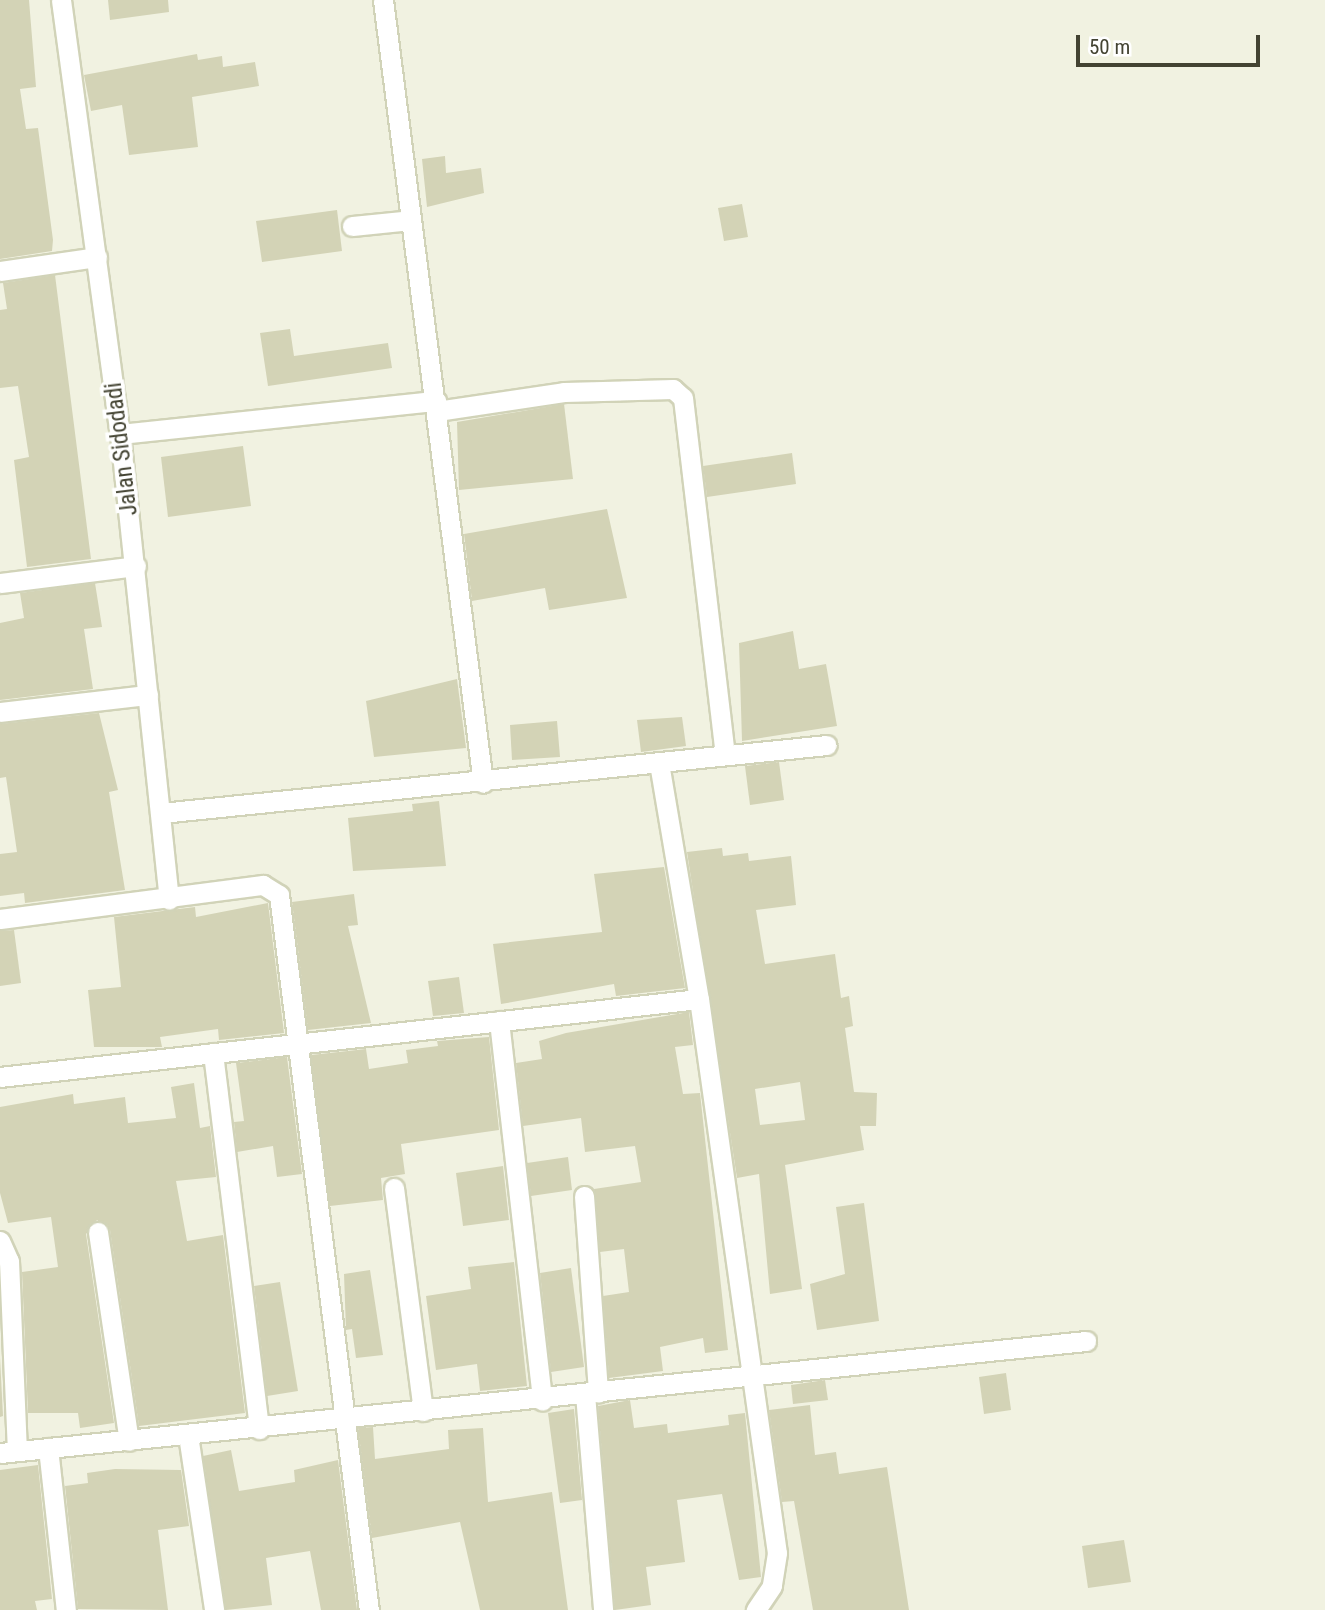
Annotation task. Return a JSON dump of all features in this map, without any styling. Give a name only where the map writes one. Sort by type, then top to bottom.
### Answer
[{"type":"street","name":"Jalan Sidodadi","points":[[61,0],[120,434],[169,899]]},
{"type":"street","points":[[383,0],[437,406],[483,783]]},
{"type":"street","points":[[352,226],[411,220]]},
{"type":"street","points":[[0,271],[97,257]]},
{"type":"street","points":[[120,434],[564,392],[673,389],[683,398],[725,755]]},
{"type":"street","points":[[0,583],[135,566]]},
{"type":"street","points":[[0,712],[148,695]]},
{"type":"street","points":[[161,813],[483,783],[827,744]]},
{"type":"street","points":[[659,763],[699,999],[748,1375],[757,1397],[778,1566],[756,1610]]},
{"type":"street","points":[[0,919],[263,885],[276,889],[342,1421],[369,1610]]},
{"type":"street","points":[[0,1077],[699,999]]},
{"type":"street","points":[[499,1021],[542,1401]]},
{"type":"street","points":[[214,1053],[259,1429]]},
{"type":"street","points":[[394,1188],[424,1411]]},
{"type":"street","points":[[584,1196],[603,1610]]},
{"type":"street","points":[[99,1232],[129,1441]]},
{"type":"street","points":[[0,1241],[9,1261],[8,1452],[542,1401],[748,1375],[1086,1341]]},
{"type":"street","points":[[188,1435],[214,1610]]},
{"type":"street","points":[[48,1448],[66,1610]]},
{"type":"building","points":[[0,0],[29,0],[36,87],[20,89],[26,129],[38,128],[53,240],[52,251],[0,259]]},
{"type":"building","points":[[108,0],[168,0],[169,12],[110,20]]},
{"type":"building","points":[[197,54],[198,60],[222,56],[223,67],[255,62],[259,86],[192,97],[198,147],[129,155],[122,105],[91,111],[84,75]]},
{"type":"building","points":[[445,156],[446,173],[481,168],[484,193],[427,207],[422,159]]},
{"type":"building","points":[[742,204],[748,237],[724,241],[718,208]]},
{"type":"building","points":[[337,210],[342,251],[262,262],[256,221]]},
{"type":"building","points":[[55,275],[91,559],[27,567],[14,460],[29,457],[18,386],[0,388],[0,310],[7,309],[3,283]]},
{"type":"building","points":[[290,329],[294,356],[388,343],[392,368],[268,386],[260,333]]},
{"type":"building","points":[[564,404],[573,479],[459,490],[457,422]]},
{"type":"building","points":[[243,446],[251,506],[168,517],[161,457]]},
{"type":"building","points":[[792,453],[796,484],[707,497],[703,466]]},
{"type":"building","points":[[607,509],[627,598],[549,610],[545,588],[472,601],[464,534]]},
{"type":"building","points":[[95,583],[102,627],[84,629],[93,689],[0,700],[0,623],[24,618],[20,593]]},
{"type":"building","points":[[793,631],[799,669],[826,664],[837,726],[742,741],[739,643]]},
{"type":"building","points":[[457,679],[466,748],[374,757],[366,701]]},
{"type":"building","points":[[99,713],[118,790],[109,792],[125,890],[25,903],[24,893],[0,896],[0,854],[17,852],[6,777],[0,778],[0,724]]},
{"type":"building","points":[[682,717],[686,746],[641,752],[637,720]]},
{"type":"building","points":[[557,721],[560,757],[512,760],[510,725]]},
{"type":"building","points":[[779,762],[784,800],[750,805],[745,766]]},
{"type":"building","points":[[439,801],[446,866],[353,871],[348,818],[413,811],[412,804]]},
{"type":"building","points":[[722,848],[723,856],[748,853],[749,861],[791,856],[796,905],[756,910],[765,964],[835,954],[841,998],[849,996],[853,1026],[845,1028],[854,1092],[877,1093],[876,1126],[860,1126],[864,1150],[785,1165],[802,1289],[770,1294],[759,1174],[737,1178],[687,852]],"holes":[[[800,1082],[805,1120],[760,1125],[755,1089]]]},
{"type":"building","points":[[664,867],[685,988],[616,996],[614,984],[501,1004],[493,944],[602,932],[594,874]]},
{"type":"building","points":[[354,894],[358,925],[348,926],[371,1023],[308,1030],[292,902]]},
{"type":"building","points":[[268,903],[284,1033],[219,1040],[218,1029],[160,1037],[162,1047],[94,1047],[88,990],[121,987],[114,917],[195,907],[196,917]]},
{"type":"building","points":[[14,930],[21,983],[0,986],[0,931]]},
{"type":"building","points":[[459,977],[464,1013],[433,1016],[428,981]]},
{"type":"building","points":[[689,1012],[693,1045],[675,1047],[683,1094],[700,1093],[728,1350],[705,1353],[703,1338],[660,1347],[663,1371],[609,1378],[603,1296],[629,1292],[624,1249],[600,1252],[594,1189],[641,1182],[635,1146],[585,1152],[581,1118],[523,1126],[516,1063],[542,1059],[539,1041],[566,1033]]},
{"type":"building","points":[[489,1037],[499,1130],[401,1144],[405,1174],[381,1178],[383,1200],[330,1206],[311,1055],[366,1049],[369,1069],[408,1063],[406,1050],[438,1046],[437,1041]]},
{"type":"building","points":[[287,1057],[302,1174],[277,1177],[273,1146],[237,1152],[234,1122],[244,1121],[236,1063]]},
{"type":"building","points":[[194,1083],[200,1128],[210,1126],[216,1177],[176,1181],[187,1241],[223,1235],[245,1413],[139,1426],[110,1230],[97,1220],[86,1234],[114,1423],[80,1428],[78,1413],[28,1413],[22,1272],[58,1267],[51,1217],[8,1223],[0,1193],[0,1107],[73,1094],[74,1104],[125,1097],[128,1123],[176,1118],[171,1087]]},
{"type":"building","points":[[568,1157],[572,1190],[531,1196],[527,1163]]},
{"type":"building","points":[[503,1166],[509,1220],[463,1226],[456,1173]]},
{"type":"building","points":[[864,1203],[879,1321],[817,1330],[810,1284],[845,1274],[836,1207]]},
{"type":"building","points":[[514,1262],[527,1386],[480,1391],[477,1364],[436,1370],[426,1296],[471,1289],[468,1267]]},
{"type":"building","points":[[571,1268],[584,1367],[551,1372],[540,1273]]},
{"type":"building","points":[[370,1270],[383,1355],[356,1358],[352,1329],[346,1330],[344,1274]]},
{"type":"building","points":[[280,1282],[298,1391],[267,1396],[254,1286]]},
{"type":"building","points":[[0,1358],[3,1416],[0,1417]]},
{"type":"building","points":[[1006,1373],[1011,1410],[984,1414],[979,1377]]},
{"type":"building","points":[[825,1380],[828,1400],[793,1404],[791,1385]]},
{"type":"building","points":[[630,1400],[634,1428],[667,1424],[668,1433],[729,1425],[728,1415],[745,1413],[761,1577],[739,1580],[722,1494],[677,1500],[685,1562],[646,1567],[651,1605],[615,1610],[598,1406]]},
{"type":"building","points":[[810,1405],[815,1455],[836,1452],[839,1474],[887,1467],[909,1610],[813,1610],[794,1501],[782,1502],[769,1410]]},
{"type":"building","points":[[574,1409],[582,1500],[560,1503],[548,1413]]},
{"type":"building","points":[[373,1427],[375,1459],[449,1449],[448,1430],[483,1428],[488,1502],[552,1492],[568,1610],[480,1610],[460,1522],[372,1538],[358,1428]]},
{"type":"building","points":[[231,1450],[239,1491],[295,1482],[294,1470],[338,1460],[357,1610],[321,1610],[310,1551],[266,1558],[272,1605],[226,1610],[203,1456]]},
{"type":"building","points":[[38,1465],[52,1599],[35,1601],[37,1610],[0,1610],[0,1470]]},
{"type":"building","points":[[115,1469],[181,1470],[189,1526],[158,1530],[168,1610],[78,1609],[65,1486],[88,1483],[87,1473]]},
{"type":"building","points":[[1124,1540],[1131,1582],[1088,1588],[1082,1546]]}]
